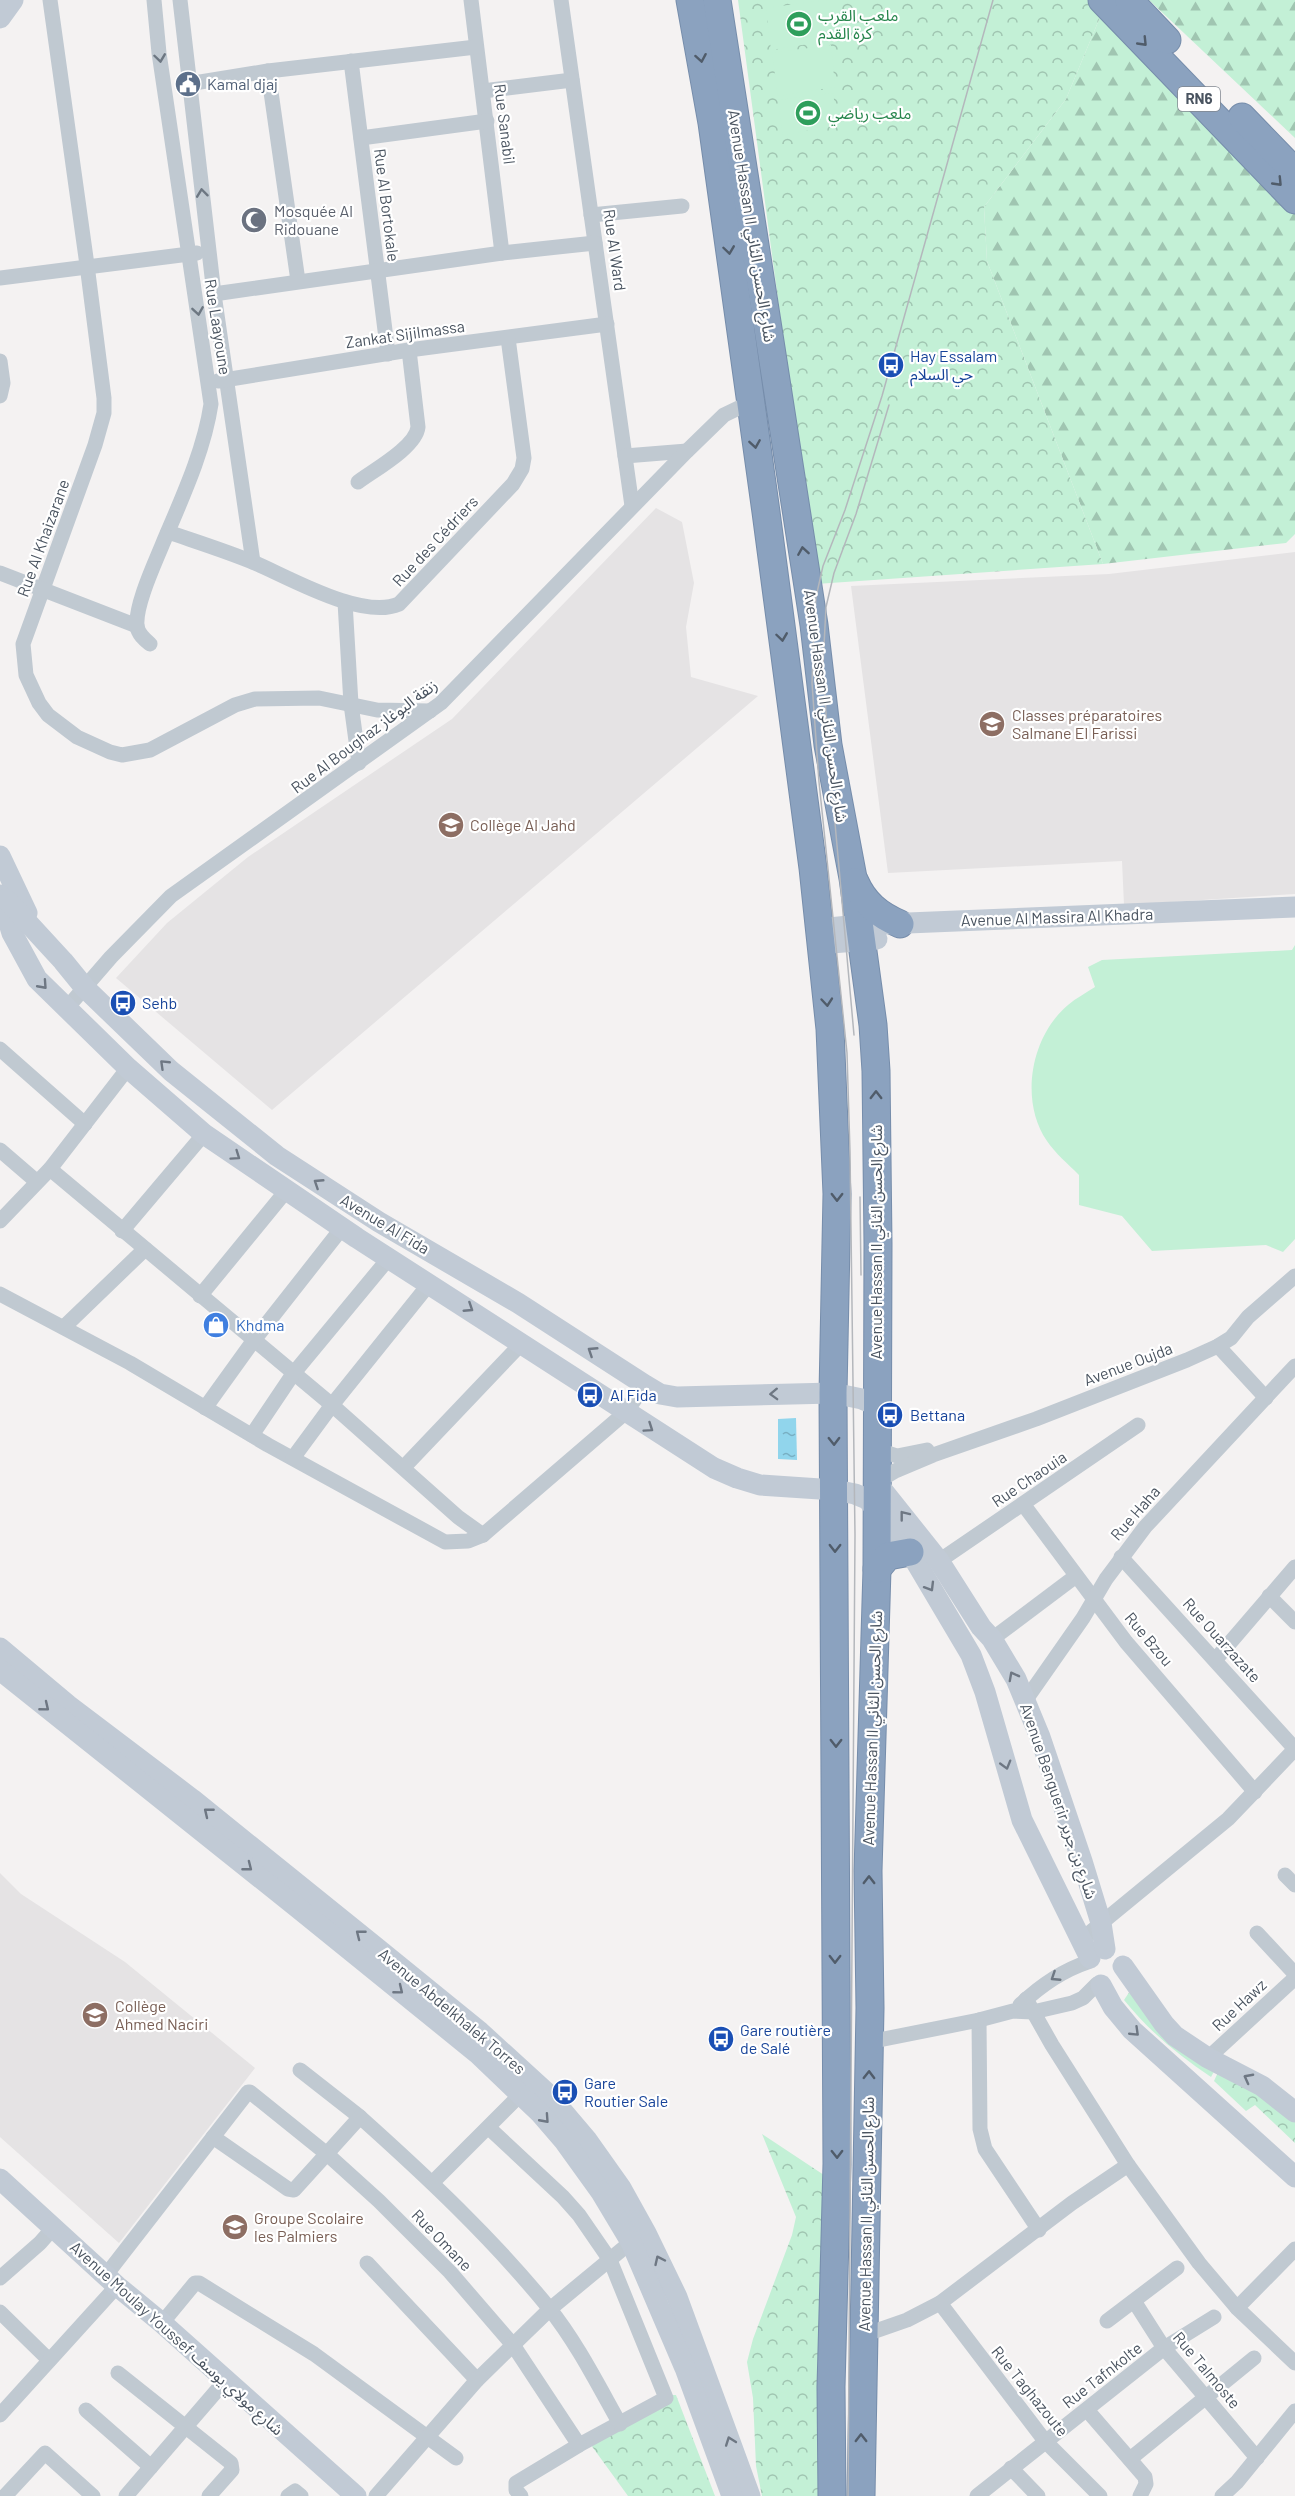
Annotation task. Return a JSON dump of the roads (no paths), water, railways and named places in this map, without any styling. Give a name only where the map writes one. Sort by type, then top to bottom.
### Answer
[{"type":"highway","name":"Avenue Hassan II شارع الحسن الثاني","points":[[690,0],[712,123],[784,651],[830,1029],[837,1194],[833,1393],[860,1493],[877,1569],[868,1871],[869,2042],[861,2496]]},
{"type":"highway","name":"Avenue Hassan II شارع الحسن الثاني","points":[[717,0],[814,625],[828,745],[853,878],[873,1024],[876,1071],[878,1244],[876,1449],[860,1493],[837,2164],[831,2387],[832,2496]]},
{"type":"highway","name":"RN6","points":[[1102,0],[1295,200]]},
{"type":"highway","name":"RN6","points":[[1129,0],[1295,172]]},
{"type":"highway","points":[[853,878],[862,896],[876,911],[900,924]]},
{"type":"highway","points":[[877,1569],[888,1556],[910,1552]]},
{"type":"main road","points":[[0,18],[13,0]]},
{"type":"main road","name":"Avenue Al Fida","points":[[0,856],[36,933],[85,988],[171,1071],[277,1156],[379,1222],[518,1303],[660,1394],[677,1397],[833,1393],[862,1399],[876,1405]]},
{"type":"main road","points":[[0,894],[36,933],[10,940]]},
{"type":"main road","name":"Avenue Al Fida","points":[[0,894],[10,940],[38,979],[128,1068],[204,1134],[342,1228],[714,1468],[760,1485],[860,1493]]},
{"type":"main road","name":"Avenue Al Massira Al Khadra","points":[[860,932],[900,924],[1295,907]]},
{"type":"main road","name":"Avenue Al Massira Al Khadra","points":[[820,936],[860,932],[1295,920]]},
{"type":"main road","points":[[501,1329],[518,1303]]},
{"type":"main road","name":"Avenue Benguerir شارع بن جرير","points":[[860,1493],[910,1552],[971,1654],[985,1692],[1022,1820],[1091,1952]]},
{"type":"main road","name":"Avenue Benguerir شارع بن جرير","points":[[860,1493],[939,1561],[1016,1679],[1043,1746],[1101,1923],[1091,1952]]},
{"type":"main road","name":"Avenue Abdelkhalek Torres","points":[[0,1648],[68,1705],[192,1799],[382,1952],[489,2040],[548,2094],[587,2139],[621,2188],[646,2233],[676,2297],[750,2496]]},
{"type":"main road","name":"Avenue Abdelkhalek Torres","points":[[0,1670],[467,2045],[521,2094],[565,2142],[601,2192],[631,2242],[685,2368],[732,2496]]},
{"type":"main road","points":[[1295,2112],[1263,2086],[1208,2058],[1175,2036],[1123,1966],[1119,1956],[1091,1952],[1090,1977],[1099,1984],[1116,2012],[1132,2030],[1295,2177]]},
{"type":"main road","points":[[1099,1984],[1115,1983],[1121,1976],[1123,1966]]},
{"type":"main road","name":"Avenue Moulay Youssef شارع مولاي يوسف","points":[[0,2179],[111,2281],[162,2323],[356,2496]]},
{"type":"street","name":"Rue Al Khaizarane","points":[[50,0],[87,265],[104,413],[95,445],[23,644],[26,675],[39,703],[48,715],[77,737],[122,755],[150,750],[235,705],[255,699],[319,698],[376,710],[430,711]]},
{"type":"street","name":"Rue Laayoune","points":[[137,626],[148,582],[205,435],[211,404],[159,53],[154,0]]},
{"type":"street","points":[[180,0],[214,294],[253,562]]},
{"type":"street","name":"Rue Sanabil","points":[[471,0],[502,253]]},
{"type":"street","name":"Rue Al Ward","points":[[561,0],[632,506]]},
{"type":"street","points":[[188,84],[268,71],[477,47]]},
{"type":"street","name":"Rue Al Bortokale","points":[[351,61],[388,354]]},
{"type":"street","points":[[268,71],[298,281]]},
{"type":"street","points":[[483,91],[572,80]]},
{"type":"street","points":[[361,138],[487,121]]},
{"type":"street","points":[[591,215],[682,206]]},
{"type":"street","points":[[214,294],[377,269],[595,243]]},
{"type":"street","points":[[0,279],[87,265],[209,251]]},
{"type":"street","name":"Zankat Sijilmassa","points":[[209,383],[409,350],[607,324]]},
{"type":"street","name":"Rue des Cédriers","points":[[168,532],[253,562],[345,602],[387,609],[404,600],[520,474],[524,458],[508,338]]},
{"type":"street","points":[[358,482],[409,445],[416,437],[418,427],[409,350]]},
{"type":"street","points":[[0,361],[3,383],[0,396]]},
{"type":"street","name":"Rue Al Boughaz زنقة البوغاز","points":[[66,1009],[111,957],[171,896],[251,837],[296,809],[430,711],[459,686],[687,451],[724,415],[749,403]]},
{"type":"street","points":[[626,456],[687,451]]},
{"type":"street","points":[[0,573],[137,626],[142,638],[150,644]]},
{"type":"street","points":[[345,602],[351,704],[359,763]]},
{"type":"street","points":[[0,1049],[85,1124]]},
{"type":"street","points":[[0,1221],[50,1169],[128,1068]]},
{"type":"street","points":[[122,1231],[204,1134]]},
{"type":"street","points":[[0,1150],[36,1181]]},
{"type":"street","points":[[50,1169],[332,1405],[458,1517],[483,1535]]},
{"type":"street","points":[[200,1296],[286,1191]]},
{"type":"street","points":[[205,1408],[254,1340],[342,1228]]},
{"type":"street","points":[[64,1327],[145,1249]]},
{"type":"street","points":[[252,1435],[293,1374],[389,1258]]},
{"type":"street","name":"Avenue Oujda","points":[[860,1493],[895,1471],[951,1448],[1036,1419],[1218,1346],[1231,1338],[1248,1317],[1295,1276]]},
{"type":"street","points":[[294,1458],[332,1405],[430,1283]]},
{"type":"street","points":[[0,1294],[130,1363],[252,1435],[445,1542],[468,1540],[483,1535],[626,1412],[645,1385]]},
{"type":"street","points":[[404,1467],[522,1342]]},
{"type":"street","points":[[1218,1346],[1266,1398]]},
{"type":"street","name":"Rue Haha","points":[[1025,1701],[1083,1618],[1121,1557],[1158,1512],[1295,1366]]},
{"type":"street","name":"Rue Chaouia","points":[[939,1561],[1138,1425]]},
{"type":"street","name":"Avenue Oujda","points":[[876,1449],[897,1456],[951,1448]]},
{"type":"street","name":"Rue Bzou","points":[[1023,1504],[1126,1642],[1255,1792]]},
{"type":"street","name":"Rue Ouarzazate","points":[[1121,1557],[1216,1659],[1295,1749]]},
{"type":"street","points":[[1216,1659],[1295,1567]]},
{"type":"street","points":[[992,1639],[1076,1576]]},
{"type":"street","points":[[1269,1596],[1295,1622]]},
{"type":"street","points":[[1101,1923],[1228,1819],[1295,1749]]},
{"type":"street","name":"Rue Hawz","points":[[1208,2058],[1295,1976],[1257,1933]]},
{"type":"street","points":[[1030,2006],[1051,1979],[1091,1952]]},
{"type":"street","points":[[869,2042],[980,2020],[1030,2006],[1083,1998],[1099,1984]]},
{"type":"street","points":[[1030,2006],[1128,2165],[1199,2263],[1237,2308],[1295,2363]]},
{"type":"street","points":[[980,2020],[980,2129],[982,2140],[985,2149],[1039,2230]]},
{"type":"street","points":[[300,2070],[360,2117],[433,2182],[550,2309],[585,2362],[620,2424]]},
{"type":"street","name":"Rue Omane","points":[[213,2137],[248,2092],[327,2154],[379,2201],[450,2272],[513,2344],[579,2445]]},
{"type":"street","points":[[433,2182],[521,2094]]},
{"type":"street","points":[[0,2415],[49,2360],[111,2281],[213,2137],[288,2189],[294,2190],[360,2117]]},
{"type":"street","points":[[489,2128],[563,2197],[579,2215],[610,2260],[666,2398],[579,2445],[516,2483],[516,2490],[520,2496]]},
{"type":"street","points":[[864,2335],[907,2320],[940,2303],[1072,2203],[1128,2165]]},
{"type":"street","points":[[0,2278],[54,2228]]},
{"type":"street","points":[[376,2496],[477,2380],[513,2344],[550,2309],[631,2242]]},
{"type":"street","points":[[1237,2308],[1295,2249]]},
{"type":"street","points":[[368,2263],[477,2380]]},
{"type":"street","points":[[1107,2321],[1178,2268]]},
{"type":"street","points":[[162,2323],[198,2282],[314,2354],[456,2458]]},
{"type":"street","name":"Rue Talmoste","points":[[1134,2301],[1164,2348],[1257,2458]]},
{"type":"street","name":"Rue Taghazoute","points":[[940,2303],[1045,2441],[1100,2496]]},
{"type":"street","points":[[0,2312],[49,2360]]},
{"type":"street","name":"Rue Tafnkolte","points":[[976,2496],[1164,2348],[1214,2317]]},
{"type":"street","points":[[1130,2459],[1254,2358]]},
{"type":"street","points":[[118,2373],[232,2465],[232,2470],[209,2496]]},
{"type":"street","points":[[126,2496],[225,2381]]},
{"type":"street","points":[[86,2410],[151,2467]]},
{"type":"street","points":[[1087,2410],[1145,2477],[1146,2484],[1140,2496]]},
{"type":"street","points":[[1222,2496],[1295,2411]]},
{"type":"street","points":[[5,2496],[45,2453],[93,2496]]},
{"type":"street","points":[[1011,2468],[1038,2496]]},
{"type":"street","points":[[288,2496],[295,2491],[301,2496]]},
{"type":"water","points":[[796,1418],[797,1460],[778,1459],[778,1419]]},
{"type":"tram line","points":[[848,2496],[855,1535],[850,1152],[847,1053],[819,782],[812,683],[814,625],[816,597],[823,566],[845,510],[882,396],[993,0]]},
{"type":"tram line","points":[[854,1035],[828,745],[823,665],[826,607],[834,573],[856,514],[889,405]]},
{"type":"tram line","points":[[860,1197],[861,1275]]},
{"type":"place","name":"ملعب القرب كرة القدم","points":[[799,24]]},
{"type":"place","name":"Kamal djaj","points":[[188,84]]},
{"type":"place","name":"ملعب رياضي","points":[[808,113]]},
{"type":"place","name":"Mosquée Al Ridouane","points":[[254,220]]},
{"type":"place","name":"Hay Essalam حي السلام","points":[[891,365]]},
{"type":"place","name":"Classes préparatoires Salmane El Farissi","points":[[992,724]]},
{"type":"place","name":"Collège Al Jahd","points":[[451,825]]},
{"type":"place","name":"Sehb","points":[[123,1003]]},
{"type":"place","name":"Khdma","points":[[216,1325]]},
{"type":"place","name":"Al Fida","points":[[590,1395]]},
{"type":"place","name":"Bettana","points":[[890,1415]]},
{"type":"place","name":"Collège Ahmed Naciri","points":[[95,2015]]},
{"type":"place","name":"Gare routière de Salé","points":[[721,2039]]},
{"type":"place","name":"Gare Routier Sale","points":[[565,2092]]},
{"type":"place","name":"Groupe Scolaire les Palmiers","points":[[235,2227]]}]
